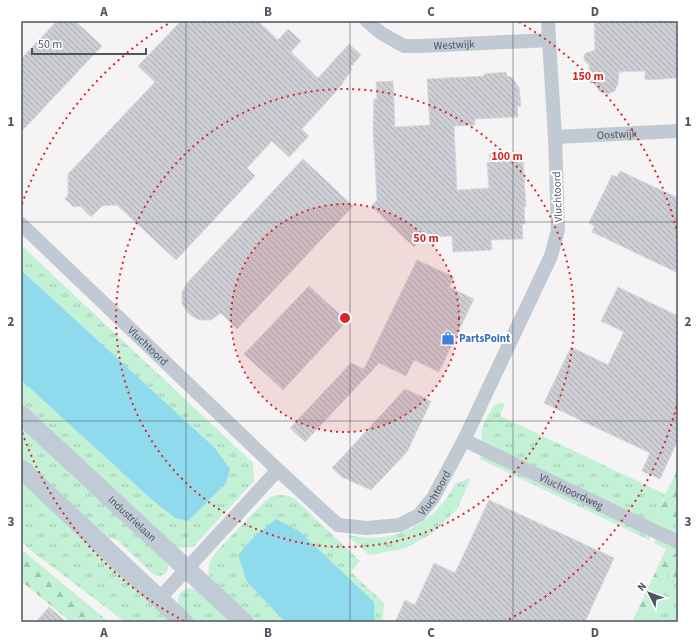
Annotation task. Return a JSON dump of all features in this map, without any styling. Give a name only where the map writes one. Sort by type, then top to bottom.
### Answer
[{"type":"main road","name":"Industrielaan","points":[[21,415],[244,622]]},
{"type":"main road","points":[[21,469],[184,622]]},
{"type":"street","name":"Westwijk","points":[[367,21],[381,34],[404,46],[549,40]]},
{"type":"street","name":"Vluchtoord","points":[[21,224],[279,471],[338,525],[367,528],[400,525],[419,515],[434,498],[464,440],[551,256],[558,230],[555,137],[548,21]]},
{"type":"street","name":"Oostwijk","points":[[555,137],[678,131]]},
{"type":"street","name":"Vluchtoordweg","points":[[464,440],[678,542]]},
{"type":"street","points":[[159,598],[275,473],[279,471]]},
{"type":"green space","points":[[21,245],[253,463],[254,481],[193,547],[176,548],[21,404],[21,380],[151,499],[175,518],[214,447],[21,270]]},
{"type":"green space","points":[[501,403],[505,404],[500,416],[665,494],[655,515],[678,526],[678,538],[483,443],[481,434],[486,419],[494,405]]},
{"type":"green space","points":[[21,424],[168,563],[168,569],[165,574],[160,576],[154,575],[117,540],[104,537],[21,459]]},
{"type":"green space","points":[[482,454],[652,534],[649,540],[480,459]]},
{"type":"green space","points":[[678,469],[678,526],[655,515]]},
{"type":"green space","points":[[471,478],[457,509],[433,533],[403,549],[369,555],[347,535],[372,538],[394,535],[405,531],[415,526],[433,513],[448,496],[456,483]]},
{"type":"green space","points":[[21,479],[173,622],[125,622],[29,549],[21,541]]},
{"type":"green space","points":[[272,496],[289,496],[296,500],[360,561],[351,572],[384,603],[383,622],[375,622],[374,602],[247,582],[285,622],[253,622],[210,580],[209,565],[216,552],[265,501]]},
{"type":"green space","points":[[657,536],[678,546],[678,555],[654,543]]},
{"type":"green space","points":[[21,549],[109,622],[71,622],[21,581]]},
{"type":"green space","points":[[666,549],[678,555],[678,579],[667,574],[644,622],[632,622]]},
{"type":"green space","points":[[667,574],[678,579],[678,622],[644,622]]},
{"type":"green space","points":[[189,588],[197,590],[233,622],[194,622],[182,610],[178,603],[179,595],[183,590]]},
{"type":"water","points":[[21,270],[214,447],[230,469],[226,483],[188,521],[175,518],[151,499],[21,380]]},
{"type":"water","points":[[276,519],[299,531],[374,602],[375,622],[285,622],[247,582],[238,555],[252,539]]},
{"type":"building","points":[[57,21],[75,21],[102,46],[21,132],[21,59]]},
{"type":"building","points":[[181,21],[258,21],[278,40],[288,29],[301,41],[291,52],[318,78],[349,44],[361,55],[350,68],[352,69],[340,87],[302,129],[309,136],[289,157],[272,141],[247,168],[255,176],[176,260],[117,205],[102,206],[91,217],[80,206],[74,207],[65,199],[68,195],[68,174],[155,82],[138,66]]},
{"type":"building","points":[[594,21],[678,21],[678,78],[645,80],[645,71],[619,72],[618,84],[615,91],[608,94],[600,92],[594,83],[590,83],[589,65],[584,59],[584,55],[586,53],[595,50]]},
{"type":"building","points":[[506,72],[507,76],[511,77],[519,87],[521,106],[517,106],[518,117],[475,119],[475,125],[454,126],[457,190],[489,188],[487,163],[490,162],[489,154],[520,152],[521,160],[523,160],[526,207],[524,207],[525,224],[522,224],[523,239],[491,240],[492,250],[453,252],[452,236],[423,238],[414,247],[371,206],[377,200],[373,130],[374,99],[377,99],[376,82],[393,81],[395,127],[430,125],[427,79],[484,76],[484,74]]},
{"type":"building","points":[[303,159],[353,206],[237,329],[221,313],[211,320],[199,320],[189,314],[182,304],[182,292],[188,282]]},
{"type":"building","points":[[620,171],[678,198],[678,273],[592,232],[594,226],[589,223],[612,175],[617,177]]},
{"type":"building","points":[[417,260],[454,277],[449,287],[474,299],[439,372],[414,360],[406,376],[379,363],[305,442],[290,428],[351,363],[364,369]]},
{"type":"building","points":[[309,286],[347,321],[283,390],[244,354]]},
{"type":"building","points":[[618,287],[678,316],[678,440],[660,479],[642,471],[650,453],[544,403],[571,347],[608,365],[624,332],[601,321]]},
{"type":"building","points":[[405,389],[431,401],[407,452],[371,490],[342,477],[332,468]]},
{"type":"building","points":[[489,500],[614,558],[585,622],[395,622],[405,600],[415,605],[434,563],[455,573]]},
{"type":"building","points":[[49,607],[66,622],[36,622]]},
{"type":"place","name":"PartsPoint","points":[[448,338]]}]
